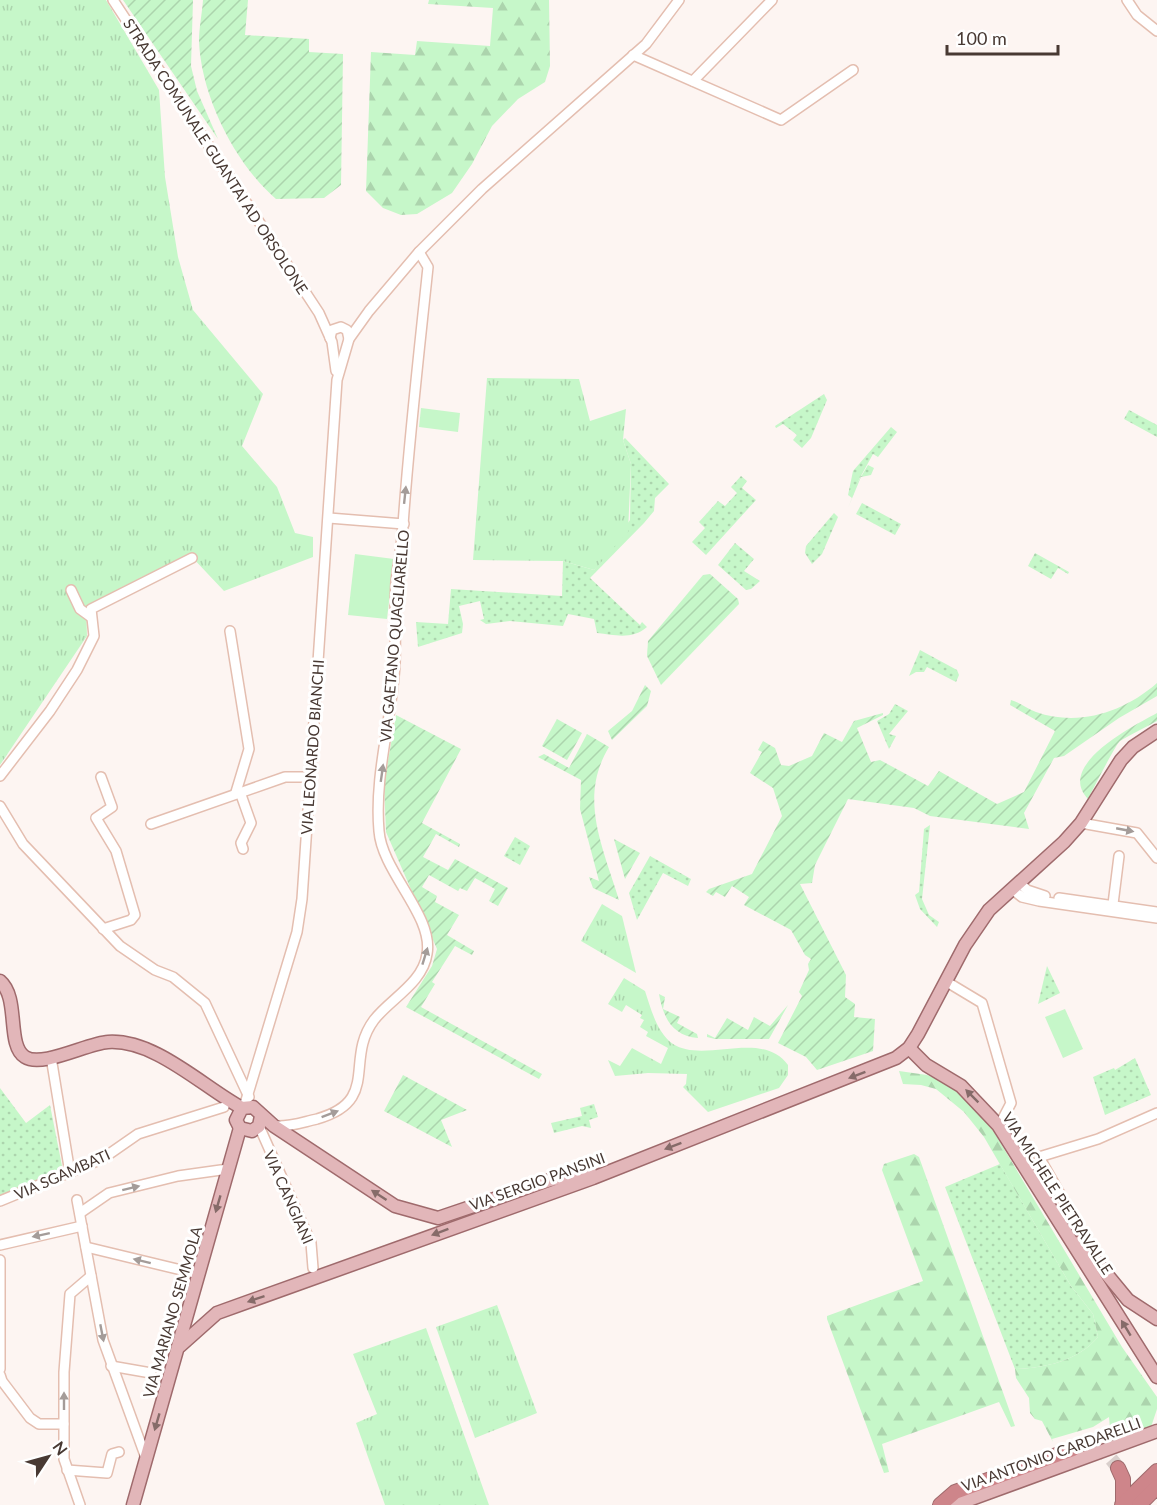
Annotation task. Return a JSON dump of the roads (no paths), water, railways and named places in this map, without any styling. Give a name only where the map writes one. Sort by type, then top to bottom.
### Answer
[{"type":"highway","points":[[940,1505],[955,1492],[1074,1449]]},
{"type":"highway","points":[[1118,1468],[1123,1479],[1123,1504]]},
{"type":"highway","points":[[1123,1504],[1157,1471]]},
{"type":"highway","points":[[1139,1505],[1157,1487]]},
{"type":"main road","points":[[909,1048],[947,983],[965,945],[989,910],[1017,886],[1081,823],[1121,760],[1133,747],[1157,731]]},
{"type":"main road","points":[[0,981],[9,993],[19,1051],[31,1060],[51,1058],[110,1042],[158,1055],[225,1103],[243,1107],[395,1206],[438,1218],[550,1180],[614,1168]]},
{"type":"main road","name":"VIA MICHELE PIETRAVALLE","points":[[909,1048],[926,1065],[961,1086],[999,1126],[1157,1377]]},
{"type":"main road","name":"VIA SERGIO PANSINI","points":[[180,1346],[217,1313],[593,1178],[865,1072],[896,1058],[909,1048]]},
{"type":"main road","points":[[243,1107],[240,1128],[248,1131],[259,1117]]},
{"type":"main road","name":"VIA MARIANO SEMMOLA","points":[[133,1505],[180,1346],[240,1128]]},
{"type":"main road","points":[[1070,1238],[1083,1245],[1134,1306],[1157,1319]]},
{"type":"main road","name":"VIA ANTONIO CARDARELLI","points":[[955,1505],[1157,1431]]},
{"type":"main road","name":"VIA ANTONIO CARDARELLI","points":[[966,1505],[987,1501],[1157,1439]]},
{"type":"street","name":"STRADA COMUNALE GUANTAI AD ORSOLONE","points":[[113,0],[279,249],[319,313],[331,340]]},
{"type":"street","points":[[693,81],[772,0]]},
{"type":"street","points":[[1126,0],[1137,15],[1157,31]]},
{"type":"street","points":[[369,311],[332,330],[331,340],[339,346],[348,341],[369,311],[419,252],[482,189],[646,44],[675,2]]},
{"type":"street","points":[[633,55],[781,120],[853,70]]},
{"type":"street","name":"VIA GAETANO QUAGLIARELLO","points":[[274,1126],[291,1126],[333,1114],[351,1101],[357,1091],[361,1044],[372,1023],[412,983],[427,957],[428,944],[424,929],[383,850],[379,832],[380,787],[395,664],[396,582],[404,524],[432,239]]},
{"type":"street","points":[[419,252],[428,267]]},
{"type":"street","name":"STRADA COMUNALE GUANTAI AD ORSOLONE","points":[[319,313],[340,327]]},
{"type":"street","points":[[340,327],[348,332],[348,341]]},
{"type":"street","name":"VIA LEONARDO BIANCHI","points":[[243,1107],[297,932],[302,899],[309,777],[330,518],[337,380],[331,340]]},
{"type":"street","name":"VIA LEONARDO BIANCHI","points":[[337,380],[348,341]]},
{"type":"street","points":[[330,518],[404,524]]},
{"type":"street","points":[[0,776],[50,711],[77,670],[93,636],[91,609],[192,558]]},
{"type":"street","points":[[71,590],[80,609],[91,617]]},
{"type":"street","points":[[230,631],[249,749],[238,792],[251,823],[241,843],[243,849]]},
{"type":"street","points":[[101,777],[112,807],[96,818],[116,851],[135,913],[131,920],[104,929]]},
{"type":"street","points":[[151,824],[285,777],[309,777]]},
{"type":"street","points":[[0,806],[23,844],[120,946],[155,970],[172,977],[205,1003],[243,1107]]},
{"type":"street","points":[[1081,823],[1137,833],[1157,858]]},
{"type":"street","points":[[1113,904],[1119,856]]},
{"type":"street","points":[[1017,886],[1040,895],[1157,912]]},
{"type":"street","points":[[1017,886],[1022,897],[1039,901],[1157,918]]},
{"type":"street","points":[[947,983],[981,1004],[1009,1103],[999,1126]]},
{"type":"street","points":[[51,1058],[69,1167]]},
{"type":"street","name":"VIA SGAMBATI","points":[[0,1201],[102,1159],[138,1134],[225,1103]]},
{"type":"street","points":[[1059,1220],[1071,1213],[1039,1156],[1098,1139],[1157,1113]]},
{"type":"street","name":"VIA CANGIANI","points":[[259,1117],[311,1243],[313,1268]]},
{"type":"street","points":[[80,1213],[109,1193],[178,1176],[228,1169]]},
{"type":"street","points":[[77,1200],[103,1340],[144,1449],[146,1461]]},
{"type":"street","points":[[0,1245],[82,1226]]},
{"type":"street","points":[[86,1247],[198,1274]]},
{"type":"street","points":[[0,1260],[0,1369]]},
{"type":"street","points":[[80,1505],[67,1470],[64,1372],[70,1294],[91,1276]]},
{"type":"street","points":[[111,1366],[151,1373]]},
{"type":"street","points":[[0,1375],[30,1418],[42,1426],[64,1424]]},
{"type":"street","points":[[67,1470],[108,1473],[112,1454],[119,1452]]},
{"type":"tunnel","points":[[1073,1449],[1088,1447],[1099,1450],[1118,1468]]}]
